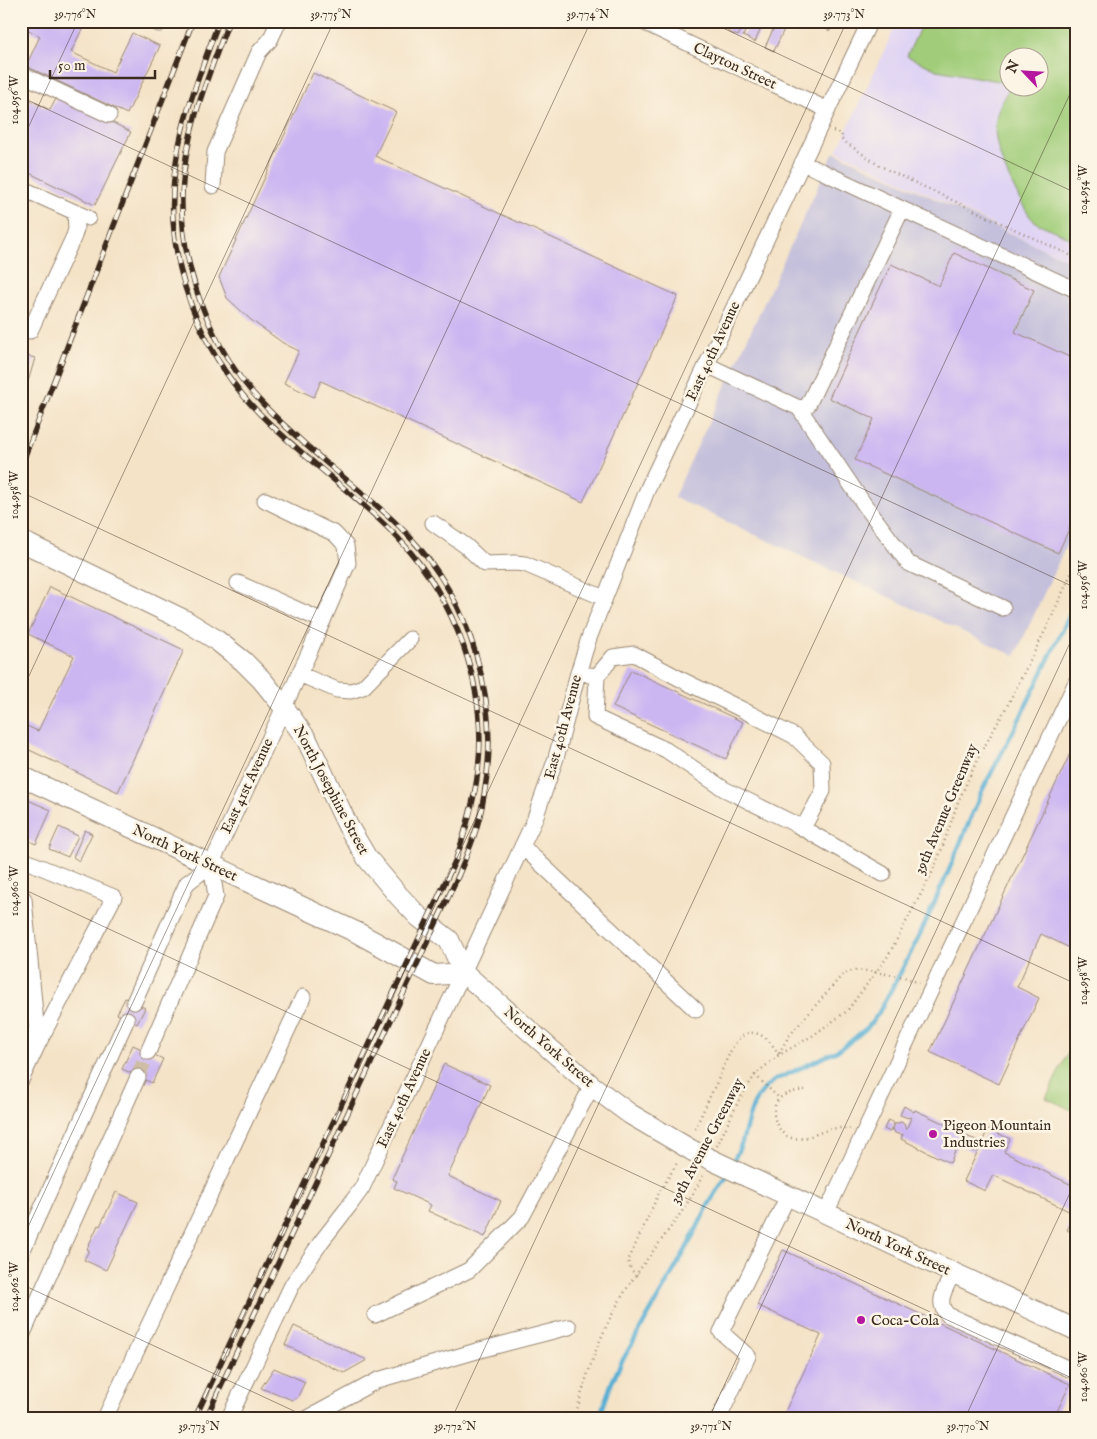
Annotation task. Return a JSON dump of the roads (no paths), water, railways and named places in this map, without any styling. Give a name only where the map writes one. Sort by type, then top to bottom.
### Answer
[{"type":"main road","name":"North Josephine Street","points":[[23,546],[186,621],[226,646],[243,661],[284,706],[307,740],[339,810],[367,858],[419,917],[449,940],[464,973]]},
{"type":"main road","name":"North York Street","points":[[21,776],[358,933],[434,975],[464,973],[592,1086],[630,1114],[693,1151],[1076,1330]]},
{"type":"street","points":[[213,186],[214,152],[259,52],[270,40],[279,21]]},
{"type":"street","name":"Clayton Street","points":[[642,21],[828,110]]},
{"type":"street","name":"East 40th Avenue","points":[[230,1418],[292,1285],[320,1242],[350,1206],[362,1188],[534,822],[551,775],[578,673],[604,598],[648,488],[870,21]]},
{"type":"street","points":[[21,74],[108,115]]},
{"type":"street","points":[[802,163],[1076,290]]},
{"type":"street","points":[[21,188],[81,215],[74,236],[31,332]]},
{"type":"street","points":[[799,408],[808,405],[902,209]]},
{"type":"street","points":[[706,365],[799,408],[864,504],[908,563],[1003,608]]},
{"type":"street","name":"East 41st Avenue","points":[[211,865],[323,622],[348,563],[346,546],[334,534],[265,500]]},
{"type":"street","points":[[433,523],[466,546],[485,564],[524,564],[604,598]]},
{"type":"street","points":[[238,583],[323,622]]},
{"type":"street","points":[[299,674],[337,690],[351,691],[363,687],[410,639]]},
{"type":"street","points":[[803,828],[823,791],[822,763],[794,736],[634,654],[613,657],[597,676],[596,717],[666,750],[724,789],[803,828],[883,874]]},
{"type":"street","points":[[578,673],[597,676]]},
{"type":"street","points":[[826,1213],[1076,682]]},
{"type":"street","points":[[522,846],[696,1010]]},
{"type":"street","points":[[21,859],[114,897],[21,1080]]},
{"type":"street","points":[[134,1002],[187,883],[211,865],[216,896],[148,1052]]},
{"type":"street","points":[[21,894],[24,899],[38,1044]]},
{"type":"street","points":[[105,1418],[303,997]]},
{"type":"street","points":[[21,1254],[127,1019]]},
{"type":"street","points":[[21,1033],[38,1044]]},
{"type":"street","points":[[21,1338],[138,1076]]},
{"type":"street","points":[[375,1315],[469,1270],[522,1217],[592,1086]]},
{"type":"street","points":[[719,1418],[748,1356],[721,1332],[788,1196]]},
{"type":"street","points":[[953,1273],[941,1300],[943,1312],[1076,1372]]},
{"type":"street","points":[[308,1418],[378,1380],[480,1350],[569,1327]]},
{"type":"waterway","points":[[732,1164],[742,1142],[752,1108],[767,1086],[775,1080],[846,1045],[868,1027],[878,1014],[923,928],[982,791],[1019,720],[1076,602]]},
{"type":"waterway","points":[[599,1418],[621,1363],[685,1251],[709,1204],[728,1174]]},
{"type":"tunnel","points":[[138,1077],[148,1052]]},
{"type":"railway","points":[[21,466],[193,21]]},
{"type":"railway","points":[[195,1418],[456,859],[474,794],[480,739],[478,708],[464,646],[436,589],[418,562],[398,538],[293,445],[241,393],[211,349],[189,299],[181,273],[173,220],[175,168],[179,143],[193,94],[219,21]]},
{"type":"railway","points":[[206,1418],[459,874],[480,816],[488,760],[488,725],[484,690],[476,656],[464,622],[449,591],[430,561],[407,534],[290,431],[248,388],[215,335],[196,290],[185,242],[182,218],[184,171],[198,106],[229,21]]},
{"type":"place","name":"Pigeon Mountain Industries","points":[[933,1134]]},
{"type":"place","name":"Coca-Cola","points":[[861,1320]]}]
